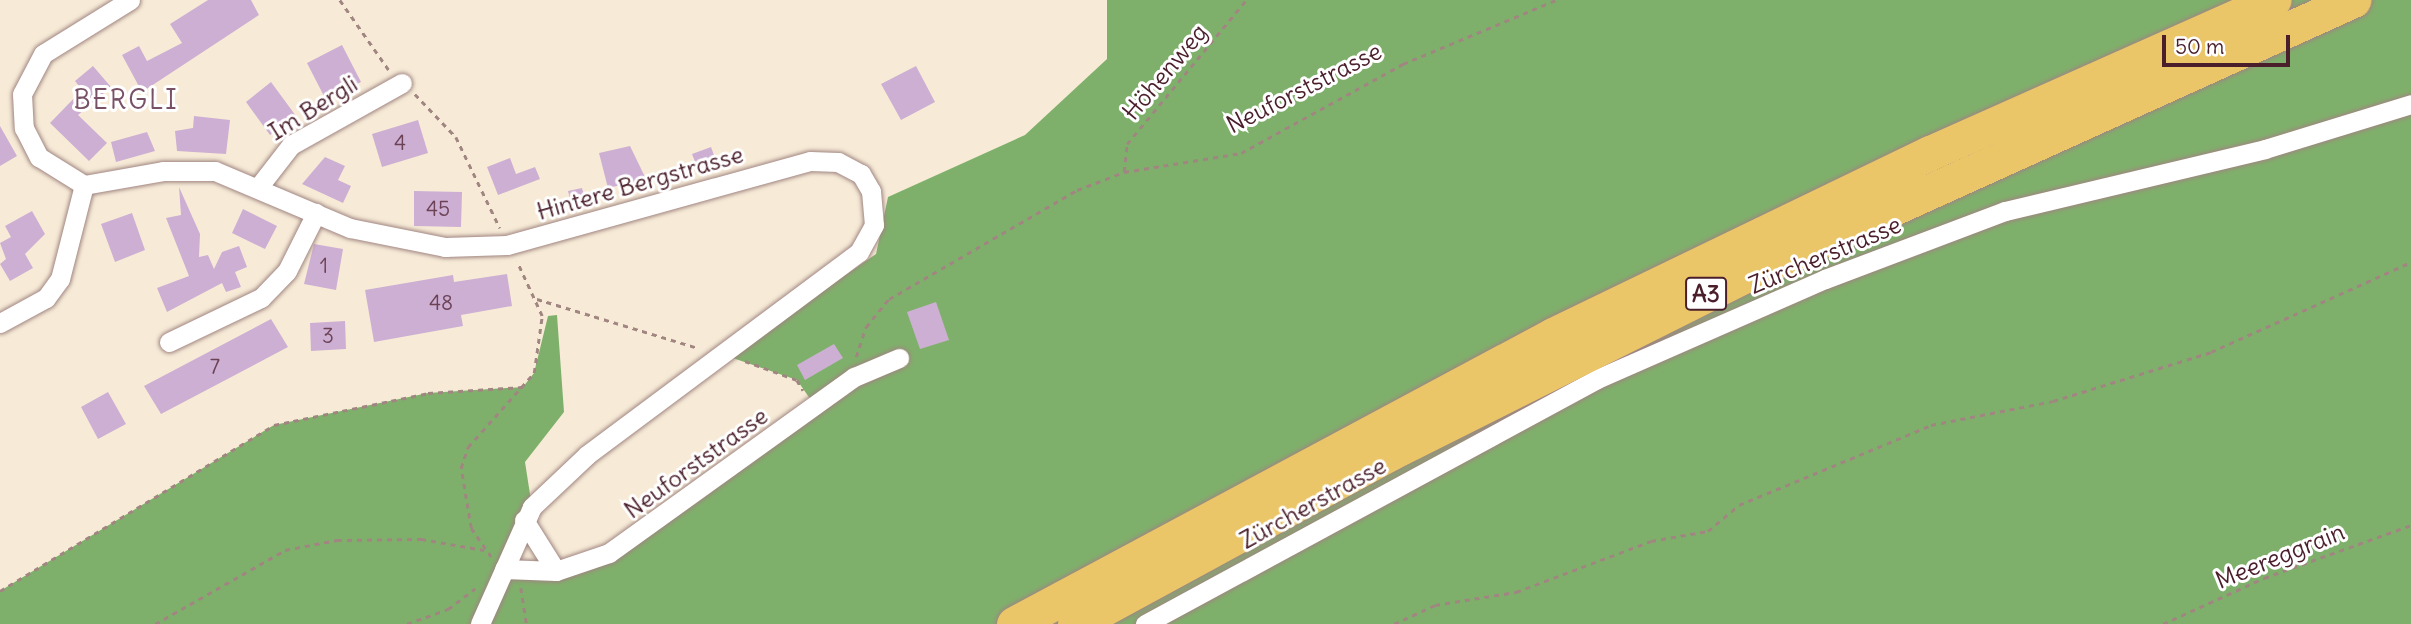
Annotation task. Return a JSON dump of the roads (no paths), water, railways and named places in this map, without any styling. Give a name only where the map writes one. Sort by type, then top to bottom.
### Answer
[{"type":"highway","name":"A3","points":[[1014,624],[1565,329],[1930,153],[2274,0]]},
{"type":"highway","name":"A3","points":[[1075,624],[1392,452],[1743,276],[2353,0]]},
{"type":"street","points":[[0,323],[46,298],[60,279],[84,185],[38,157],[24,128],[22,94],[43,54],[130,0]]},
{"type":"street","name":"Im Bergli","points":[[260,185],[291,145],[402,83]]},
{"type":"street","name":"Zürcherstrasse","points":[[1145,624],[1597,379],[1825,279],[2006,211],[2265,149],[2411,104]]},
{"type":"street","name":"Hintere Bergstrasse","points":[[84,185],[192,169],[260,185],[316,213],[398,241],[507,245],[810,160],[838,162],[861,174],[876,207],[869,240],[727,356],[577,463],[524,520],[511,572],[480,624]]},
{"type":"street","points":[[169,342],[261,298],[287,271],[316,213]]},
{"type":"street","name":"Neuforststrasse","points":[[511,572],[556,571],[635,537],[854,377],[899,358]]},
{"type":"street","points":[[524,520],[556,571]]},
{"type":"district","name":"BERGLI","points":[[126,100]]}]
